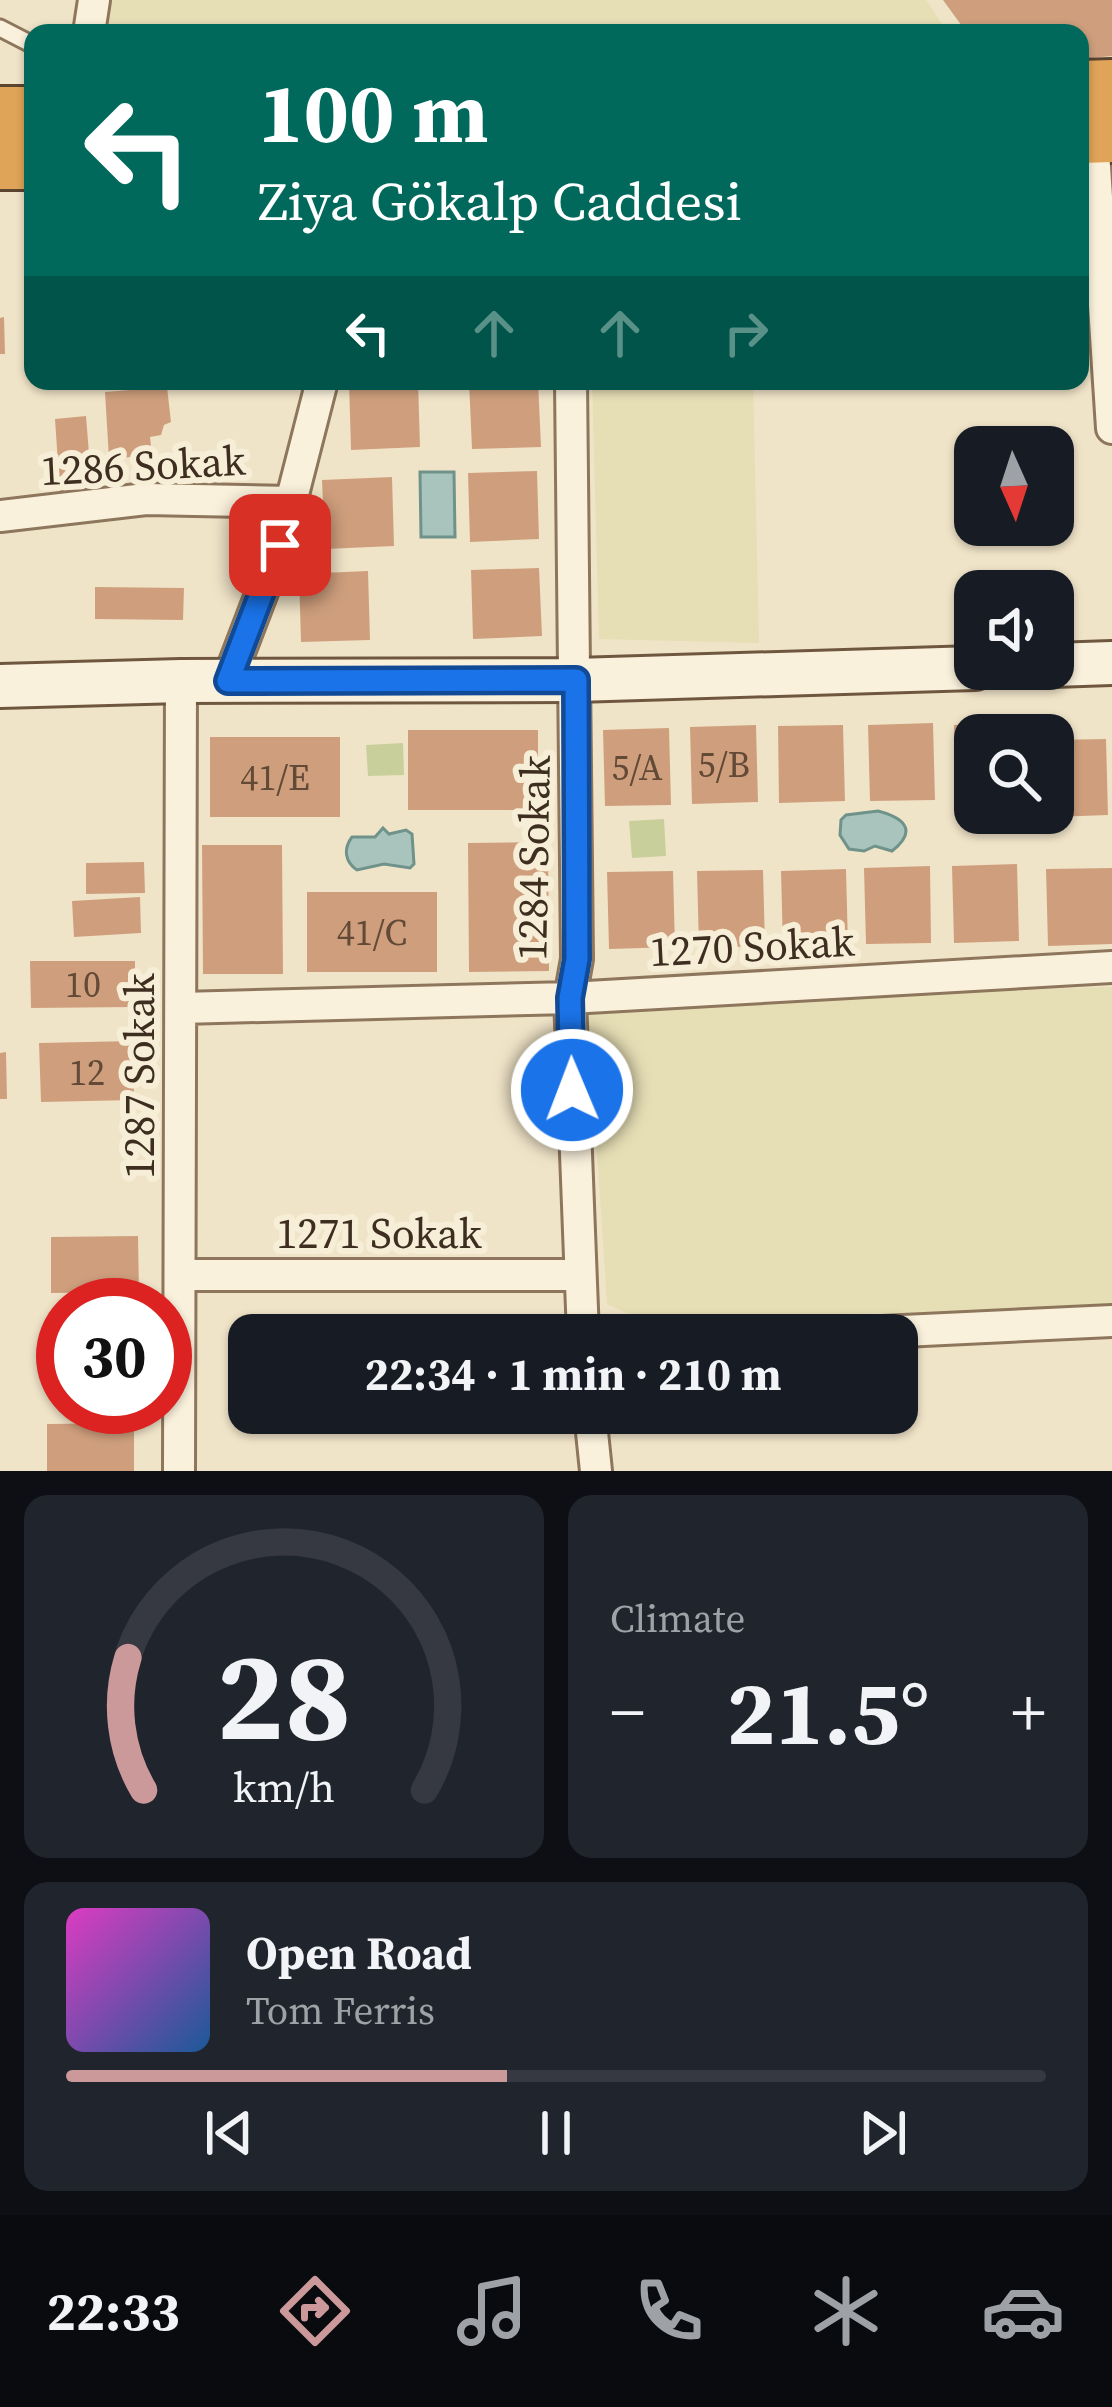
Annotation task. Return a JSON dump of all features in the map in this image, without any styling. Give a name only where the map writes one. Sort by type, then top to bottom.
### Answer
[{"type":"street","points":[[1095,116],[1105,204],[1112,428]]},
{"type":"street","points":[[228,681],[280,545],[320,390]]},
{"type":"street","name":"1284 Sokak","points":[[571,390],[577,959],[570,998],[581,1314]]},
{"type":"street","name":"1286 Sokak","points":[[0,516],[146,499],[291,502]]},
{"type":"street","points":[[1074,664],[1112,663]]},
{"type":"street","points":[[0,686],[576,680],[954,669]]},
{"type":"street","name":"1287 Sokak","points":[[179,1471],[181,681]]},
{"type":"street","name":"1270 Sokak","points":[[181,1008],[570,998],[1112,968]]},
{"type":"street","name":"1271 Sokak","points":[[180,1275],[578,1275]]},
{"type":"street","points":[[918,1330],[1112,1321]]},
{"type":"street","points":[[592,1434],[596,1471]]},
{"type":"shaded area","points":[[86,0],[926,0],[942,24],[103,24],[89,12]]},
{"type":"shaded area","points":[[592,390],[753,390],[759,643],[599,639]]},
{"type":"shaded area","points":[[1112,987],[1112,1310],[629,1314],[607,1304],[588,1014],[615,1000]]},
{"type":"green space","points":[[403,743],[404,775],[368,776],[366,745]]},
{"type":"green space","points":[[664,819],[666,856],[632,858],[629,821]]},
{"type":"water","points":[[420,472],[454,472],[455,537],[421,537]]},
{"type":"water","points":[[878,811],[904,825],[900,843],[892,851],[875,846],[864,851],[849,849],[840,835],[841,820],[846,815]]},
{"type":"water","points":[[383,828],[389,834],[406,830],[412,834],[414,864],[357,870],[346,851],[352,837],[375,837]]},
{"type":"building","points":[[943,0],[1112,0],[1112,56],[1089,58],[1089,24],[960,24]]},
{"type":"building","points":[[4,317],[5,354],[0,354],[0,318]]},
{"type":"building","points":[[167,390],[171,422],[164,425],[161,435],[150,437],[152,455],[109,459],[105,392]]},
{"type":"building","points":[[349,390],[418,390],[420,447],[351,450]]},
{"type":"building","points":[[469,390],[538,390],[541,447],[472,449]]},
{"type":"building","points":[[86,416],[92,491],[60,493],[55,419]]},
{"type":"building","points":[[537,471],[539,539],[470,542],[468,473]]},
{"type":"building","points":[[392,477],[394,546],[325,549],[322,480]]},
{"type":"building","points":[[539,568],[542,636],[473,639],[471,570]]},
{"type":"building","points":[[368,571],[370,640],[301,642],[299,574]]},
{"type":"building","points":[[95,587],[184,588],[183,620],[95,619]]},
{"type":"building","points":[[933,723],[935,800],[870,801],[868,725]]},
{"type":"building","points":[[756,725],[758,802],[692,804],[690,727]]},
{"type":"building","points":[[843,725],[845,801],[779,803],[778,726]]},
{"type":"building","points":[[669,728],[671,805],[605,806],[603,730]]},
{"type":"building","points":[[408,730],[538,730],[538,810],[408,810]]},
{"type":"building","points":[[210,737],[340,737],[340,817],[210,817]]},
{"type":"building","points":[[1106,739],[1108,815],[1074,816],[1074,740]]},
{"type":"building","points":[[548,842],[549,971],[469,972],[468,843]]},
{"type":"building","points":[[202,845],[282,845],[283,974],[203,974]]},
{"type":"building","points":[[144,862],[145,893],[86,894],[86,863]]},
{"type":"building","points":[[1017,864],[1019,941],[954,943],[952,866]]},
{"type":"building","points":[[930,866],[931,943],[866,944],[864,868]]},
{"type":"building","points":[[1112,868],[1112,944],[1048,946],[1046,869]]},
{"type":"building","points":[[846,869],[848,946],[783,948],[781,871]]},
{"type":"building","points":[[763,870],[765,946],[699,948],[697,871]]},
{"type":"building","points":[[673,871],[675,947],[609,949],[607,872]]},
{"type":"building","points":[[307,892],[437,892],[437,972],[307,972]]},
{"type":"building","points":[[140,897],[141,933],[74,937],[72,901]]},
{"type":"building","points":[[30,961],[135,961],[135,1007],[31,1008]]},
{"type":"building","points":[[133,1041],[134,1100],[41,1102],[39,1043]]},
{"type":"building","points":[[6,1052],[7,1099],[0,1099],[0,1053]]},
{"type":"building","points":[[138,1236],[139,1278],[51,1278],[51,1237]]},
{"type":"building","points":[[47,1434],[134,1434],[134,1471],[47,1471]]},
{"type":"route","points":[[280,545],[228,681],[576,680],[577,959],[570,998],[572,1090]]}]
